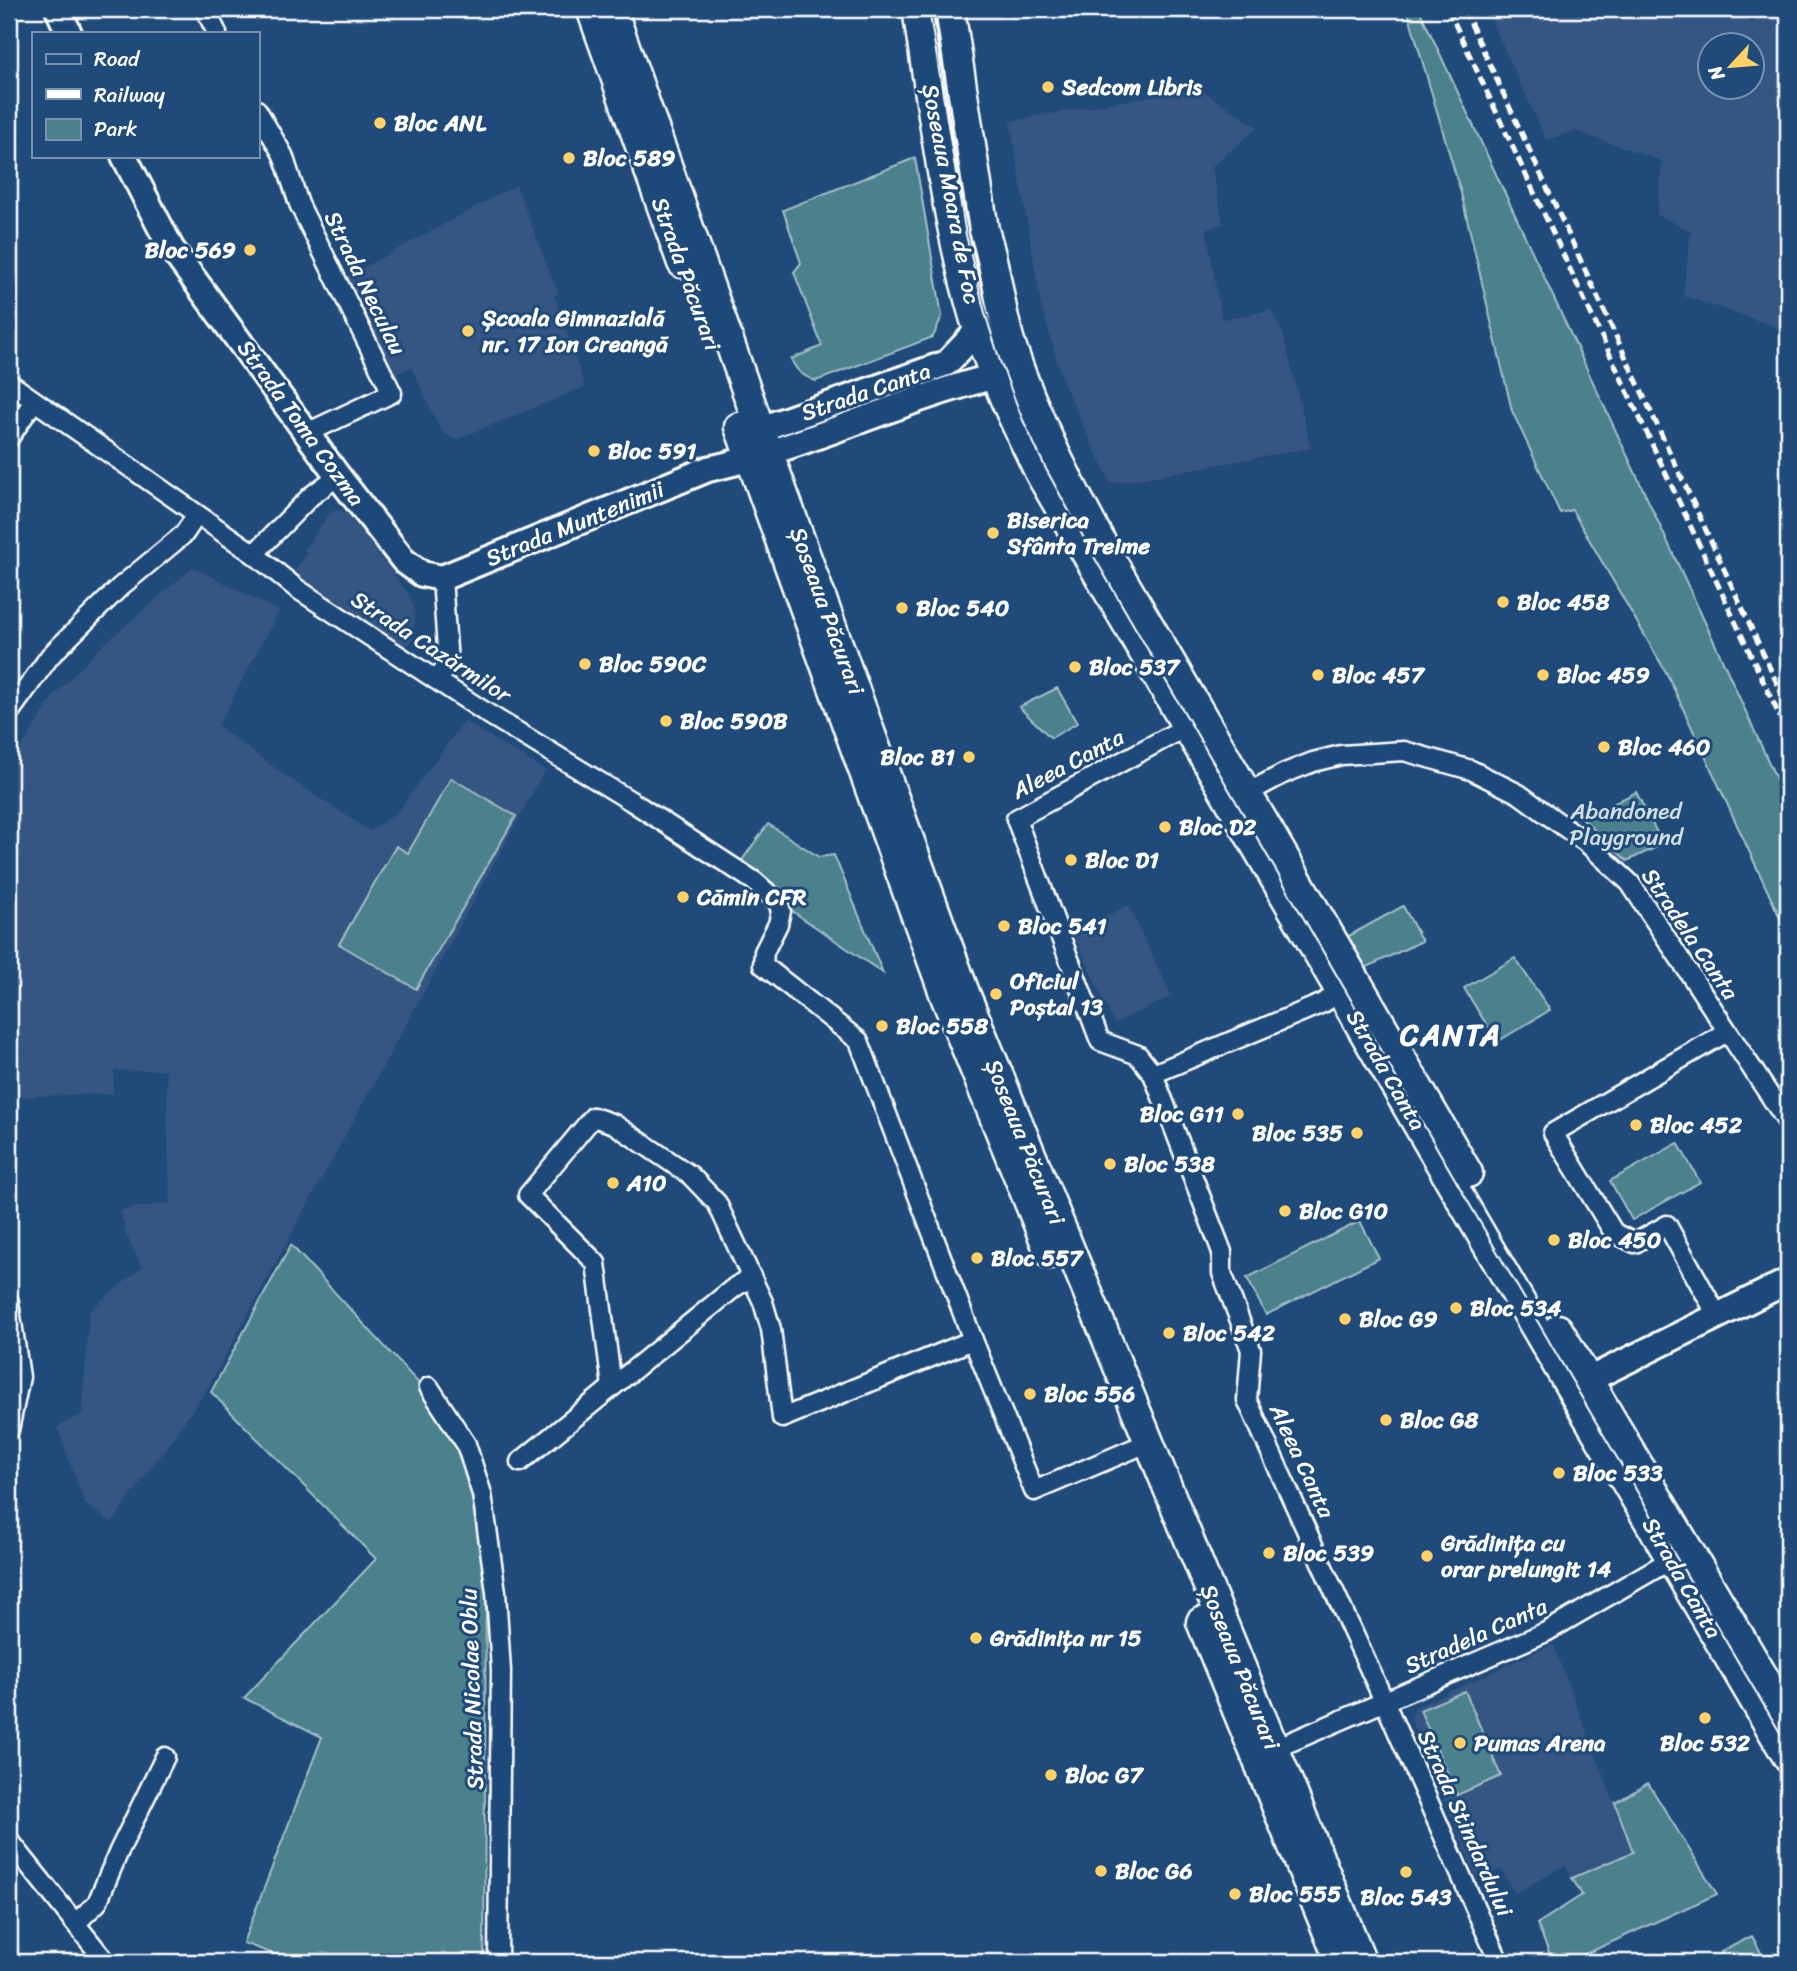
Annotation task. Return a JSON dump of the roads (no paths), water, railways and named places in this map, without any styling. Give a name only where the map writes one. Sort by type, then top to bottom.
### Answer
[{"type":"main road","name":"Strada Păcurari","points":[[591,9],[755,444]]},
{"type":"main road","name":"Strada Păcurari","points":[[612,9],[755,444]]},
{"type":"main road","name":"Șoseaua Moara de Foc","points":[[917,9],[955,237],[978,330],[996,376]]},
{"type":"main road","name":"Șoseaua Moara de Foc","points":[[950,9],[984,230],[994,258],[1005,322],[1012,345]]},
{"type":"main road","name":"Strada Canta","points":[[1012,345],[1035,412],[1080,502],[1156,637],[1249,792],[1349,986]]},
{"type":"main road","name":"Strada Canta","points":[[996,376],[1040,474],[1186,727],[1349,986],[1679,1555],[1788,1758]]},
{"type":"main road","name":"Șoseaua Păcurari","points":[[755,444],[1340,1962]]},
{"type":"main road","name":"Șoseaua Păcurari","points":[[1139,1446],[1274,1749],[1362,1962]]},
{"type":"main road","name":"Strada Canta","points":[[1679,1555],[1788,1718]]},
{"type":"street","points":[[58,9],[69,32]]},
{"type":"street","points":[[205,9],[216,32]]},
{"type":"street","name":"Strada Neculau","points":[[259,113],[283,155],[299,204],[392,393],[307,433]]},
{"type":"street","name":"Strada Toma Cozma","points":[[125,158],[171,248],[338,476],[404,561],[422,574],[442,578]]},
{"type":"street","name":"Strada Canta","points":[[755,444],[996,376],[1000,361],[984,258],[984,230]]},
{"type":"street","name":"Strada Canta","points":[[755,444],[947,363],[978,330]]},
{"type":"street","name":"Strada Cazărmilor","points":[[9,383],[254,554],[296,588],[485,712],[631,801],[754,881],[778,902],[781,911],[778,924],[764,952],[763,965],[859,1041],[973,1340]]},
{"type":"street","points":[[9,438],[34,401]]},
{"type":"street","name":"Strada Muntenimii","points":[[442,578],[708,469],[755,444]]},
{"type":"street","points":[[254,554],[311,496],[338,476]]},
{"type":"street","points":[[9,713],[50,656],[120,587],[184,534],[197,515]]},
{"type":"street","points":[[438,680],[448,663],[442,578]]},
{"type":"street","name":"Aleea Canta","points":[[1186,727],[1016,819],[1100,1041],[1138,1055],[1153,1074],[1222,1252],[1222,1273],[1251,1350],[1247,1400],[1385,1703]]},
{"type":"street","name":"Stradela Canta","points":[[1249,792],[1313,761],[1341,755],[1404,751],[1471,770],[1519,793],[1588,844],[1629,883],[1788,1123]]},
{"type":"street","points":[[1153,1074],[1323,1003],[1349,986]]},
{"type":"street","points":[[1717,1315],[1667,1225],[1635,1243],[1614,1233],[1553,1132],[1727,1032]]},
{"type":"street","points":[[612,1387],[596,1263],[528,1195],[593,1117],[614,1124],[690,1175],[717,1203],[763,1302],[771,1329],[782,1418],[973,1340],[1034,1491],[1139,1446]]},
{"type":"street","points":[[520,1462],[735,1287],[751,1278]]},
{"type":"street","points":[[1580,1384],[1788,1281]]},
{"type":"street","points":[[9,1302],[20,1377],[9,1430]]},
{"type":"street","name":"Strada Nicolae Oblu","points":[[429,1387],[466,1444],[470,1456],[482,1494],[496,1592],[501,1671],[498,1962]]},
{"type":"street","name":"Stradela Canta","points":[[1274,1749],[1546,1632],[1679,1555]]},
{"type":"street","name":"Strada Stindardului","points":[[1385,1703],[1499,1962]]},
{"type":"street","points":[[76,1923],[97,1903],[165,1757]]},
{"type":"street","points":[[9,1840],[106,1962]]},
{"type":"tram line","points":[[929,9],[966,235],[985,313],[1022,418],[1046,469],[1097,562],[1600,1429],[1788,1746]]},
{"type":"railway","points":[[1448,9],[1788,734]]},
{"type":"railway","points":[[1464,9],[1788,707]]},
{"type":"place","name":"Sedcom Libris","points":[[1048,87]]},
{"type":"place","name":"Bloc ANL","points":[[380,123]]},
{"type":"place","name":"Bloc 589","points":[[569,158]]},
{"type":"place","name":"Bloc 569","points":[[250,250]]},
{"type":"place","name":"Școala Gimnazială nr. 17 Ion Creangă","points":[[468,331]]},
{"type":"place","name":"Bloc 591","points":[[594,451]]},
{"type":"place","name":"Biserica Sfânta Treime","points":[[993,533]]},
{"type":"place","name":"Bloc 458","points":[[1503,602]]},
{"type":"place","name":"Bloc 540","points":[[902,608]]},
{"type":"place","name":"Bloc 590C","points":[[585,664]]},
{"type":"place","name":"Bloc 537","points":[[1075,667]]},
{"type":"place","name":"Bloc 457","points":[[1318,675]]},
{"type":"place","name":"Bloc 459","points":[[1543,675]]},
{"type":"place","name":"Bloc 590B","points":[[666,721]]},
{"type":"place","name":"Bloc 460","points":[[1604,747]]},
{"type":"place","name":"Bloc B1","points":[[969,757]]},
{"type":"place","name":"Bloc D2","points":[[1165,827]]},
{"type":"place","name":"Bloc D1","points":[[1071,860]]},
{"type":"place","name":"Cămin CFR","points":[[683,897]]},
{"type":"place","name":"Bloc 541","points":[[1004,926]]},
{"type":"place","name":"Oficiul Poștal 13","points":[[996,994]]},
{"type":"place","name":"Bloc 558","points":[[882,1026]]},
{"type":"place","name":"Bloc G11","points":[[1238,1114]]},
{"type":"place","name":"Bloc 452","points":[[1636,1125]]},
{"type":"place","name":"Bloc 535","points":[[1357,1133]]},
{"type":"place","name":"Bloc 538","points":[[1110,1164]]},
{"type":"place","name":"A10","points":[[613,1183]]},
{"type":"place","name":"Bloc G10","points":[[1285,1211]]},
{"type":"place","name":"Bloc 450","points":[[1554,1240]]},
{"type":"place","name":"Bloc 557","points":[[977,1258]]},
{"type":"place","name":"Bloc 534","points":[[1456,1308]]},
{"type":"place","name":"Bloc G9","points":[[1345,1319]]},
{"type":"place","name":"Bloc 542","points":[[1169,1333]]},
{"type":"place","name":"Bloc 556","points":[[1030,1394]]},
{"type":"place","name":"Bloc G8","points":[[1386,1420]]},
{"type":"place","name":"Bloc 533","points":[[1559,1473]]},
{"type":"place","name":"Bloc 539","points":[[1269,1553]]},
{"type":"place","name":"Grădinița cu orar prelungit 14","points":[[1427,1556]]},
{"type":"place","name":"Grădinița nr 15","points":[[976,1638]]},
{"type":"place","name":"Bloc 532","points":[[1705,1718]]},
{"type":"place","name":"Pumas Arena","points":[[1460,1743]]},
{"type":"place","name":"Bloc G7","points":[[1051,1775]]},
{"type":"place","name":"Bloc G6","points":[[1101,1871]]},
{"type":"place","name":"Bloc 543","points":[[1406,1872]]},
{"type":"place","name":"Bloc 555","points":[[1235,1894]]},
{"type":"district","name":"CANTA","points":[[1451,1035]]},
{"type":"park label","name":"Abandoned Playground","points":[[1626,824]]}]
